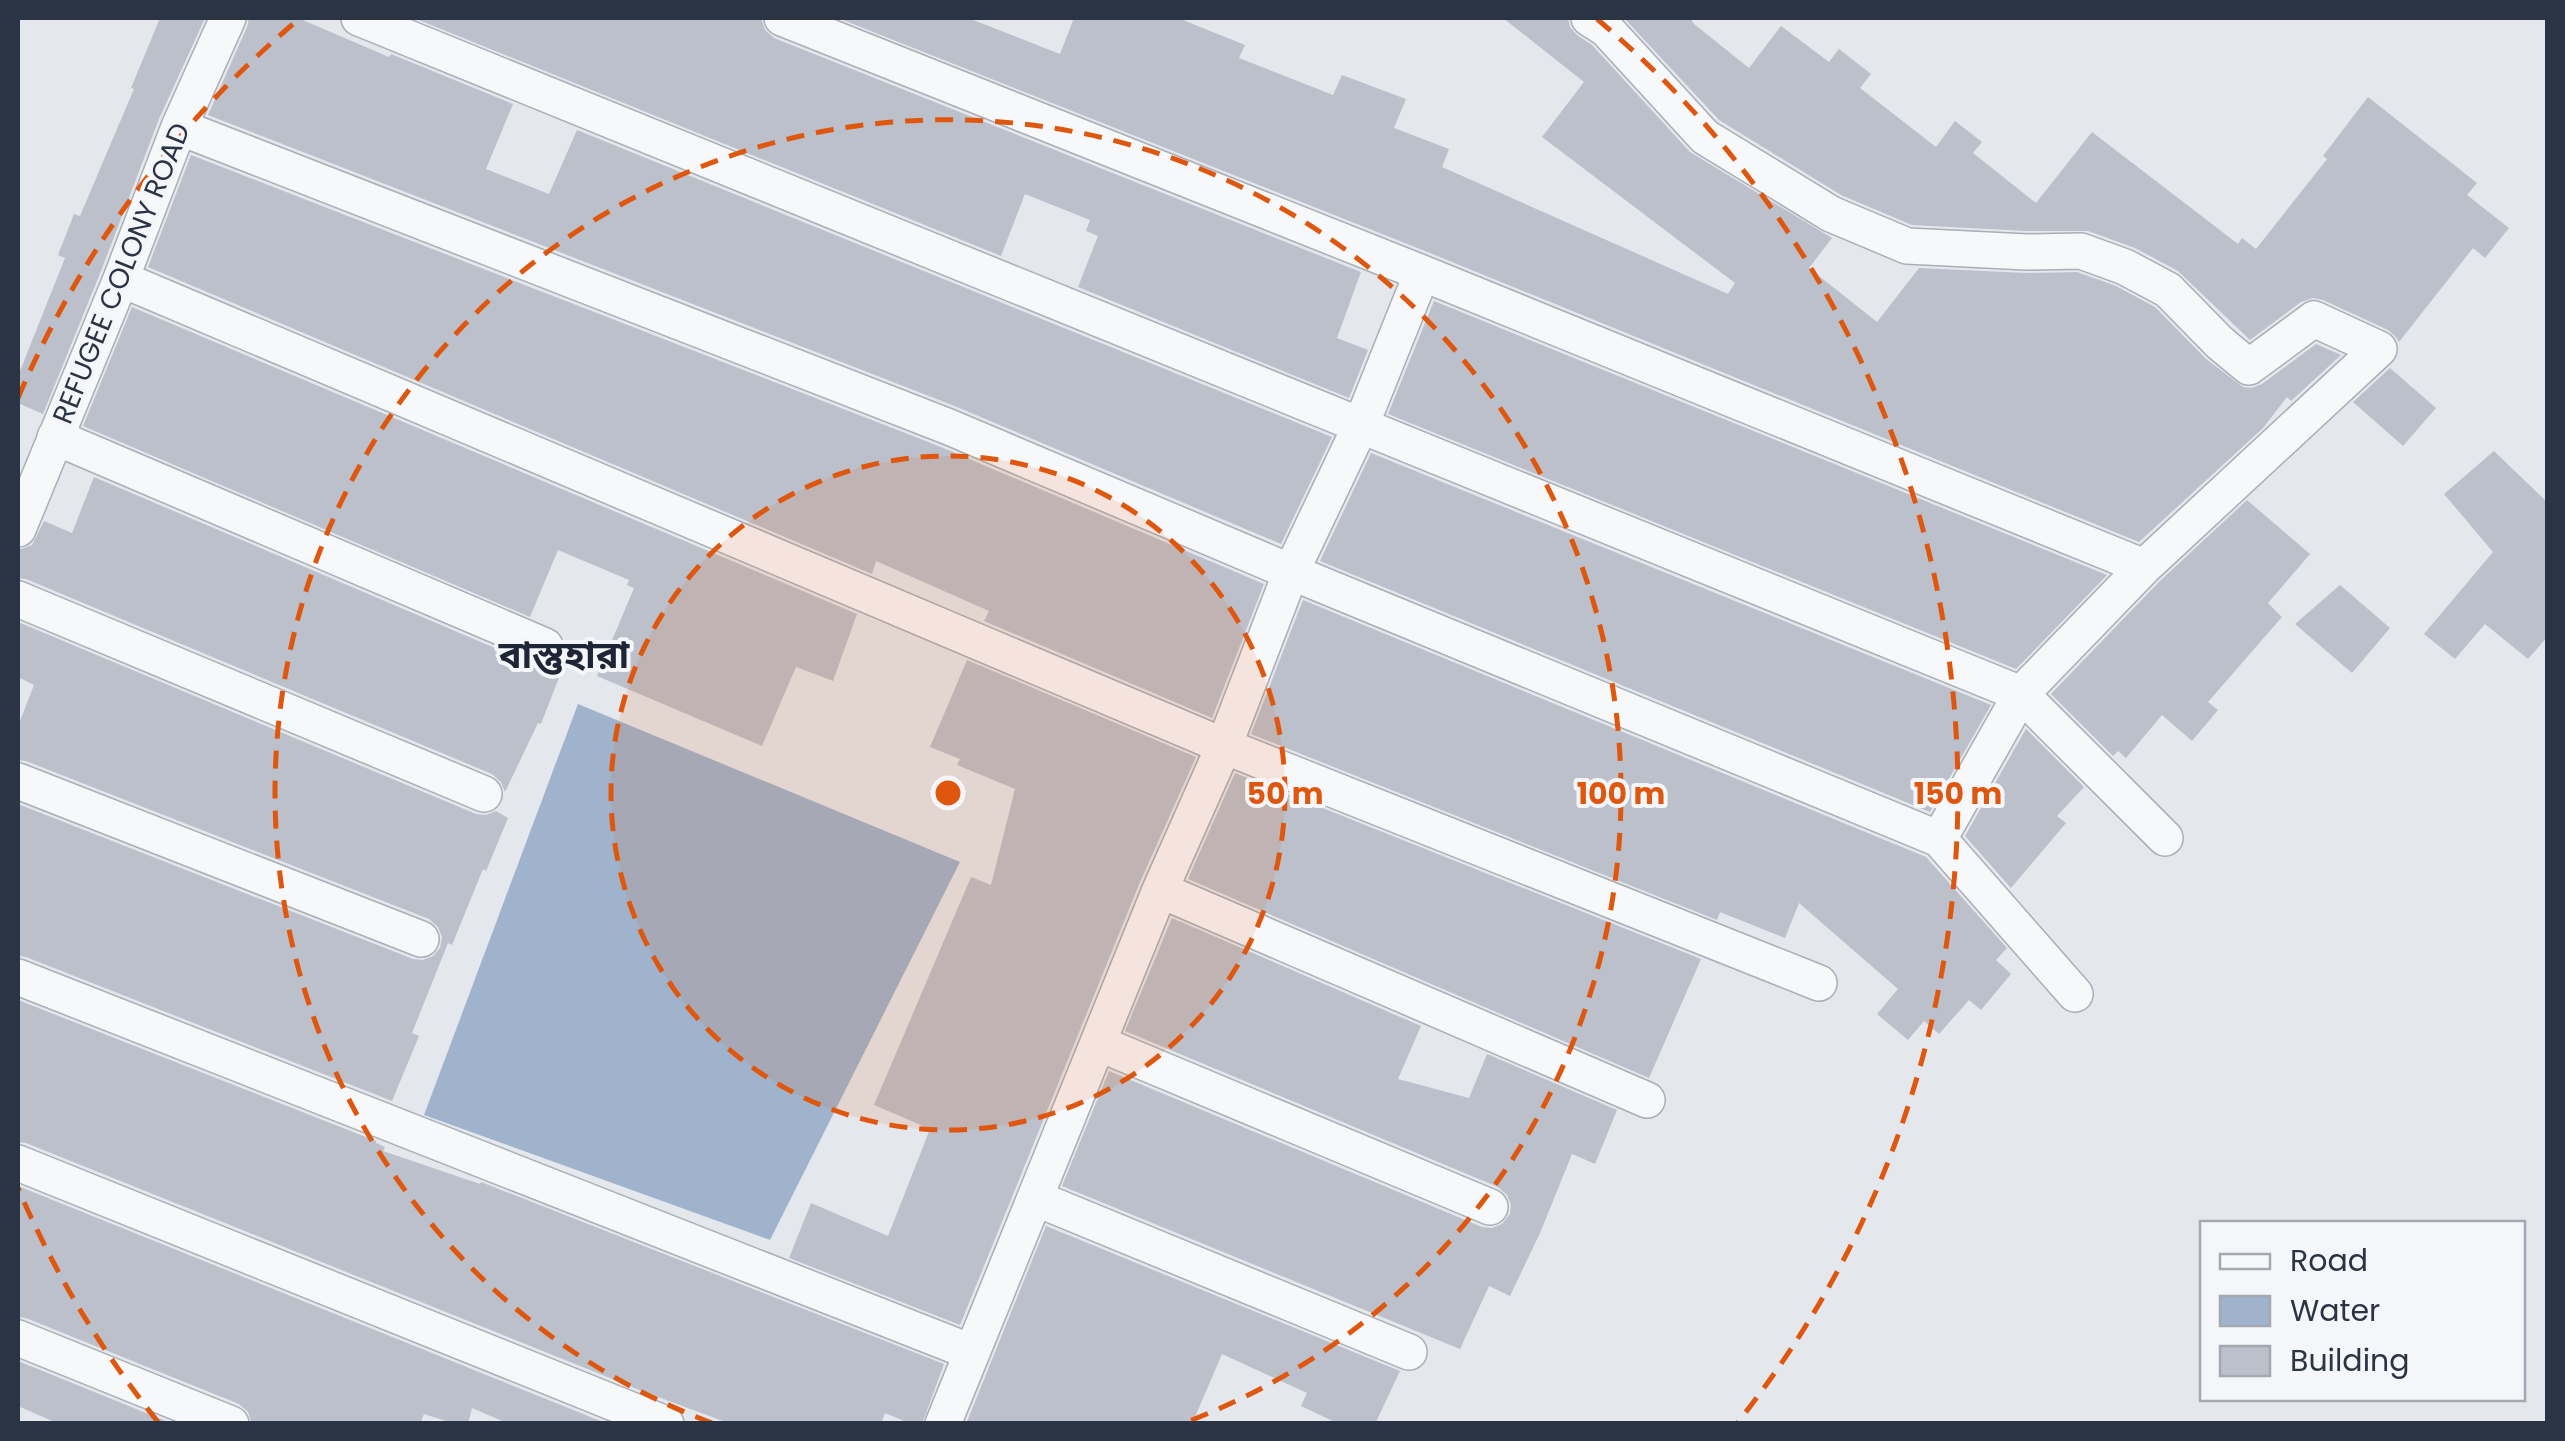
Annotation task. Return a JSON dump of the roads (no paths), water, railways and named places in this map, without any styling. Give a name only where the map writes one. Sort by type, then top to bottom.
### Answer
[{"type":"street","name":"REFUGEE COLONY ROAD","points":[[18,529],[40,449],[121,279],[179,128],[228,18]]},
{"type":"street","points":[[360,18],[2021,694],[2164,838]]},
{"type":"street","points":[[782,18],[1422,273],[2144,568]]},
{"type":"street","points":[[1588,18],[1606,28],[1706,138],[1832,214],[1907,246],[2081,251],[2110,261],[2168,290],[2249,367],[2314,319],[2379,349],[2144,568],[2021,694],[1939,839]]},
{"type":"street","points":[[179,128],[949,427],[1939,839],[2075,994]]},
{"type":"street","points":[[943,1424],[1160,890],[1224,746],[1291,572],[1362,425],[1422,273]]},
{"type":"street","points":[[121,279],[1224,746],[1818,983]]},
{"type":"street","points":[[40,449],[545,646]]},
{"type":"street","points":[[18,599],[484,794]]},
{"type":"street","points":[[18,780],[421,938]]},
{"type":"street","points":[[1160,890],[1647,1100]]},
{"type":"street","points":[[18,976],[971,1352]]},
{"type":"street","points":[[1098,1043],[1490,1207]]},
{"type":"street","points":[[18,1162],[666,1424]]},
{"type":"street","points":[[1035,1198],[1409,1352]]},
{"type":"street","points":[[18,1338],[231,1424]]},
{"type":"water","points":[[578,704],[960,862],[770,1240],[424,1115]]},
{"type":"district","name":"বাস্তুহারা","points":[[564,655]]}]
